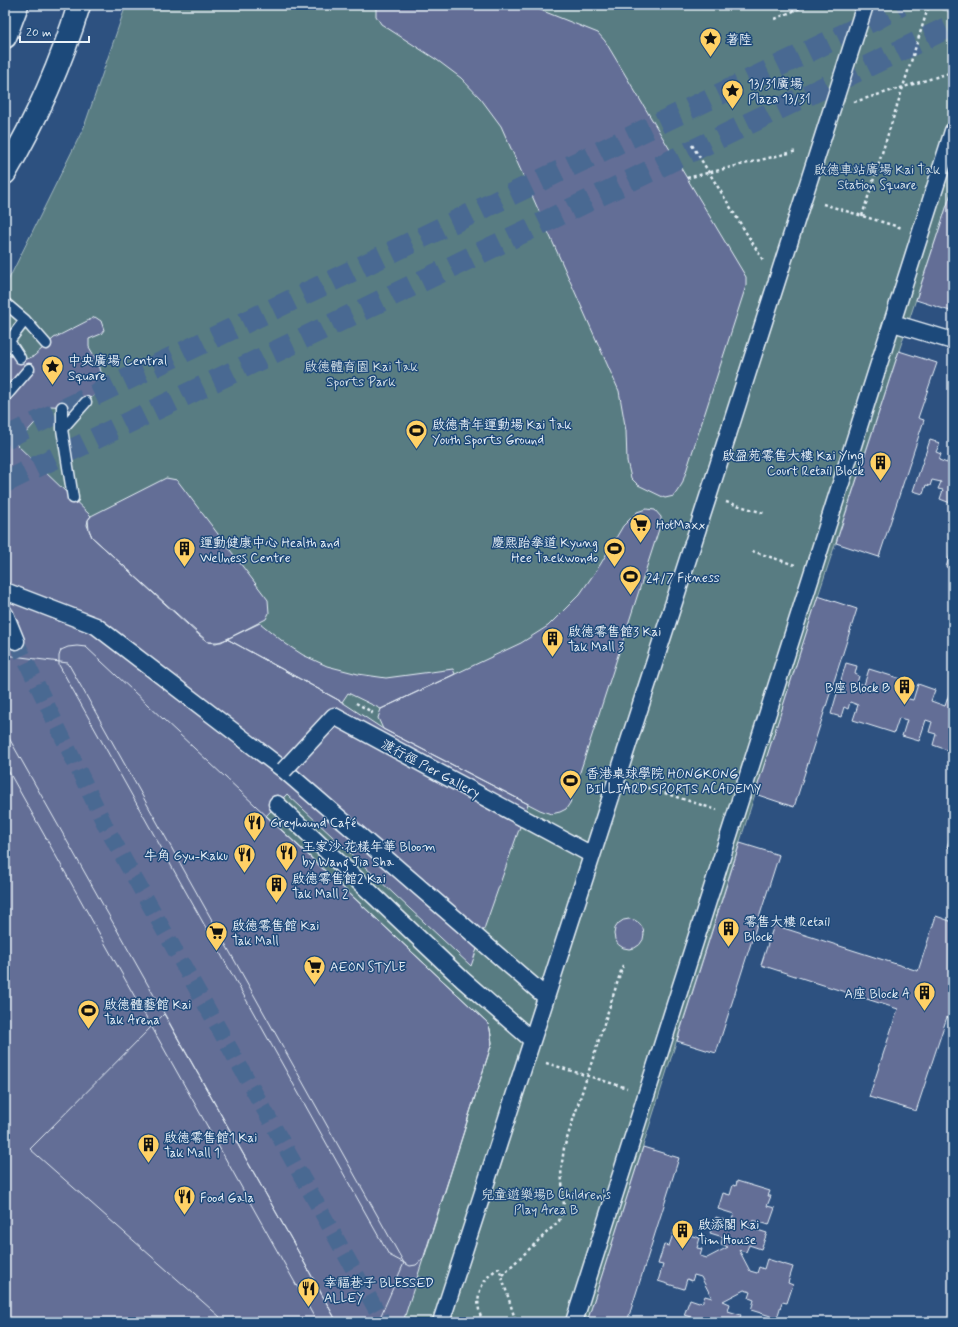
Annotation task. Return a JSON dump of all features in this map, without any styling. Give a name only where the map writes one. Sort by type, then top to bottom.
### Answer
[{"type":"main road","points":[[5,37],[17,5]]},
{"type":"main road","points":[[5,173],[35,118],[57,67],[78,5]]},
{"type":"street","points":[[441,1322],[708,497],[865,5]]},
{"type":"street","points":[[574,1322],[922,234],[953,131]]},
{"type":"street","points":[[893,322],[953,341]]},
{"type":"street","points":[[5,591],[96,626],[284,770],[546,997]]},
{"type":"street","points":[[5,614],[16,641]]},
{"type":"street","name":"渡行徑 Pier Gallery","points":[[284,770],[334,716],[592,855]]},
{"type":"street","points":[[277,804],[464,980],[532,1040]]},
{"type":"lane","points":[[5,303],[25,320],[46,344]]},
{"type":"lane","points":[[20,358],[7,340],[25,320]]},
{"type":"lane","points":[[5,397],[30,369]]},
{"type":"lane","points":[[62,429],[86,402]]},
{"type":"lane","points":[[62,407],[62,429],[72,498]]},
{"type":"path","points":[[775,18],[807,5]]},
{"type":"path","points":[[862,216],[929,5]]},
{"type":"path","points":[[832,109],[953,72]]},
{"type":"path","points":[[692,145],[776,282]]},
{"type":"path","points":[[687,178],[820,146]]},
{"type":"path","points":[[804,198],[922,234]]},
{"type":"path","points":[[708,497],[764,513]]},
{"type":"path","points":[[752,551],[814,571]]},
{"type":"path","points":[[617,778],[736,816]]},
{"type":"path","points":[[502,1275],[554,1227],[562,1214],[564,1198],[562,1159],[623,965]]},
{"type":"path","points":[[527,1056],[647,1095]]},
{"type":"path","points":[[483,1322],[477,1303],[478,1293],[483,1283],[499,1268],[516,1322]]},
{"type":"green space","name":"啟德體育園 Kai Tak Sports Park","points":[[126,5],[928,5],[953,13],[953,187],[818,596],[587,1322],[5,1322],[5,287],[84,127]]},
{"type":"building","points":[[376,5],[528,5],[598,33],[605,41],[746,277],[746,286],[682,484],[674,496],[665,498],[638,485],[631,478],[627,461],[626,431],[619,391],[501,126],[481,99],[461,78],[437,60],[381,24],[376,16]]},
{"type":"building","points":[[953,187],[953,312],[916,300]]},
{"type":"building","points":[[95,317],[101,321],[104,330],[101,334],[89,339],[89,347],[99,364],[103,380],[97,393],[86,402],[76,407],[50,406],[16,444],[91,516],[87,525],[92,537],[208,642],[216,643],[227,639],[342,702],[383,729],[528,804],[471,966],[287,794],[266,816],[487,1022],[490,1029],[492,1043],[403,1322],[5,1322],[5,355],[27,359],[34,356],[54,338]]},
{"type":"building","name":"啟盈苑零售大樓 Kai Ying Court Retail Block","points":[[899,351],[937,363],[918,418],[924,420],[879,557],[836,543]]},
{"type":"building","points":[[930,440],[940,443],[936,452],[941,454],[939,460],[947,463],[949,456],[953,457],[953,504],[940,499],[943,490],[938,489],[941,482],[932,480],[930,486],[926,485],[923,494],[913,491]]},
{"type":"building","name":"運動健康中心 Health and Wellness Centre","points":[[166,478],[177,480],[268,600],[269,613],[266,619],[221,642],[208,642],[200,636],[92,537],[89,530],[88,520],[91,516]]},
{"type":"building","name":"啟德零售館3 Kai Tak Mall 3","points":[[646,509],[655,510],[661,517],[661,523],[570,803],[566,809],[551,814],[540,810],[383,729],[378,718],[381,709],[521,643],[548,626],[580,594],[600,565],[623,526],[637,512]]},
{"type":"building","points":[[953,547],[953,569],[946,567]]},
{"type":"building","points":[[818,596],[857,609],[794,807],[755,794]]},
{"type":"building","points":[[260,623],[286,644],[303,655],[327,666],[358,674],[386,678],[453,669],[455,674],[381,709],[348,693],[342,702],[227,639]]},
{"type":"building","name":"啟德零售館2 Kai Tak Mall 2","points":[[68,647],[86,647],[487,1022],[490,1029],[492,1043],[424,1258],[416,1265],[410,1266],[389,1255],[59,665],[61,650]]},
{"type":"building","points":[[5,655],[68,663],[404,1263],[378,1322],[317,1322],[5,765]]},
{"type":"building","name":"B座 Block B","points":[[846,663],[857,666],[855,674],[859,676],[857,683],[864,685],[869,669],[911,682],[905,698],[913,700],[918,684],[935,690],[931,701],[945,706],[949,694],[953,696],[953,741],[950,751],[933,745],[936,734],[929,732],[932,722],[926,720],[919,741],[902,736],[907,720],[899,718],[894,733],[853,720],[858,705],[850,702],[848,709],[844,707],[841,717],[831,714]]},
{"type":"building","name":"啟德體藝館 Kai Tak Arena","points":[[5,731],[294,1244],[337,1322],[5,1322]]},
{"type":"building","points":[[950,837],[953,837],[953,849],[947,847]]},
{"type":"building","name":"零售大樓 Retail Block","points":[[740,843],[779,855],[716,1053],[677,1041]]},
{"type":"building","name":"A座 Block A","points":[[936,916],[953,922],[953,1019],[947,1017],[916,1111],[869,1097],[898,1009],[761,965],[774,925],[918,971]]},
{"type":"building","points":[[629,919],[640,923],[644,934],[640,945],[629,949],[618,945],[614,934],[618,923]]},
{"type":"building","name":"啟德零售館1 Kai Tak Mall 1","points":[[164,1014],[337,1322],[216,1322],[220,1317],[30,1149]]},
{"type":"building","points":[[643,1147],[679,1158],[627,1322],[587,1322]]},
{"type":"building","name":"啟添閣 Kai Tim House","points":[[737,1181],[770,1191],[768,1196],[771,1196],[767,1206],[775,1208],[769,1225],[753,1220],[751,1228],[767,1233],[761,1249],[749,1245],[746,1252],[739,1250],[750,1271],[757,1273],[759,1267],[764,1269],[767,1259],[793,1267],[788,1283],[793,1285],[787,1303],[782,1302],[777,1318],[751,1310],[754,1300],[749,1298],[751,1292],[744,1290],[723,1301],[730,1304],[728,1311],[741,1315],[738,1322],[700,1322],[700,1320],[684,1315],[690,1299],[702,1303],[705,1296],[712,1298],[701,1277],[694,1275],[692,1281],[687,1279],[684,1289],[658,1281],[663,1265],[658,1264],[664,1245],[669,1246],[674,1231],[700,1238],[697,1248],[702,1249],[700,1256],[707,1258],[728,1247],[721,1244],[723,1237],[710,1233],[716,1217],[731,1222],[734,1214],[718,1209],[723,1193],[730,1195],[733,1185],[736,1186]]},
{"type":"tunnel","points":[[5,438],[878,18],[901,5]]},
{"type":"tunnel","points":[[5,482],[953,25]]},
{"type":"tunnel","points":[[16,641],[106,827],[383,1322]]},
{"type":"place","name":"著陸","points":[[711,58]]},
{"type":"place","name":"13/31廣場 Plaza 13/31","points":[[732,110]]},
{"type":"place","name":"中央廣場 Central Square","points":[[52,386]]},
{"type":"place","name":"啟德青年運動場 Kai Tak Youth Sports Ground","points":[[416,450]]},
{"type":"place","name":"啟盈苑零售大樓 Kai Ying Court Retail Block","points":[[880,482]]},
{"type":"place","name":"HotMaxx","points":[[641,544]]},
{"type":"place","name":"運動健康中心 Health and Wellness Centre","points":[[185,568]]},
{"type":"place","name":"慶熙跆拳道 Kyung Hee Taekwondo","points":[[614,568]]},
{"type":"place","name":"24/7 Fitness","points":[[630,596]]},
{"type":"place","name":"啟德零售館3 Kai Tak Mall 3","points":[[553,658]]},
{"type":"place","name":"B座 Block B","points":[[905,706]]},
{"type":"place","name":"香港桌球學院 HONGKONG BILLIARD SPORTS ACADEMY","points":[[570,800]]},
{"type":"place","name":"Greyhound Café","points":[[254,842]]},
{"type":"place","name":"王家沙·花樣年華 Bloom by Wang Jia Sha","points":[[286,872]]},
{"type":"place","name":"牛角 Gyu-Kaku","points":[[244,874]]},
{"type":"place","name":"啟德零售館2 Kai Tak Mall 2","points":[[277,904]]},
{"type":"place","name":"零售大樓 Retail Block","points":[[728,948]]},
{"type":"place","name":"啟德零售館 Kai Tak Mall","points":[[216,952]]},
{"type":"place","name":"AEON STYLE","points":[[314,986]]},
{"type":"place","name":"A座 Block A","points":[[925,1012]]},
{"type":"place","name":"啟德體藝館 Kai Tak Arena","points":[[89,1030]]},
{"type":"place","name":"啟德零售館1 Kai Tak Mall 1","points":[[148,1164]]},
{"type":"place","name":"Food Gala","points":[[185,1216]]},
{"type":"place","name":"啟添閣 Kai Tim House","points":[[682,1250]]},
{"type":"place","name":"幸福巷子 BLESSED ALLEY","points":[[308,1308]]},
{"type":"park label","name":"啟德車站廣場 Kai Tak Station Square","points":[[877,176]]},
{"type":"park label","name":"兒童遊樂場B Children's Play Area B","points":[[546,1202]]}]
